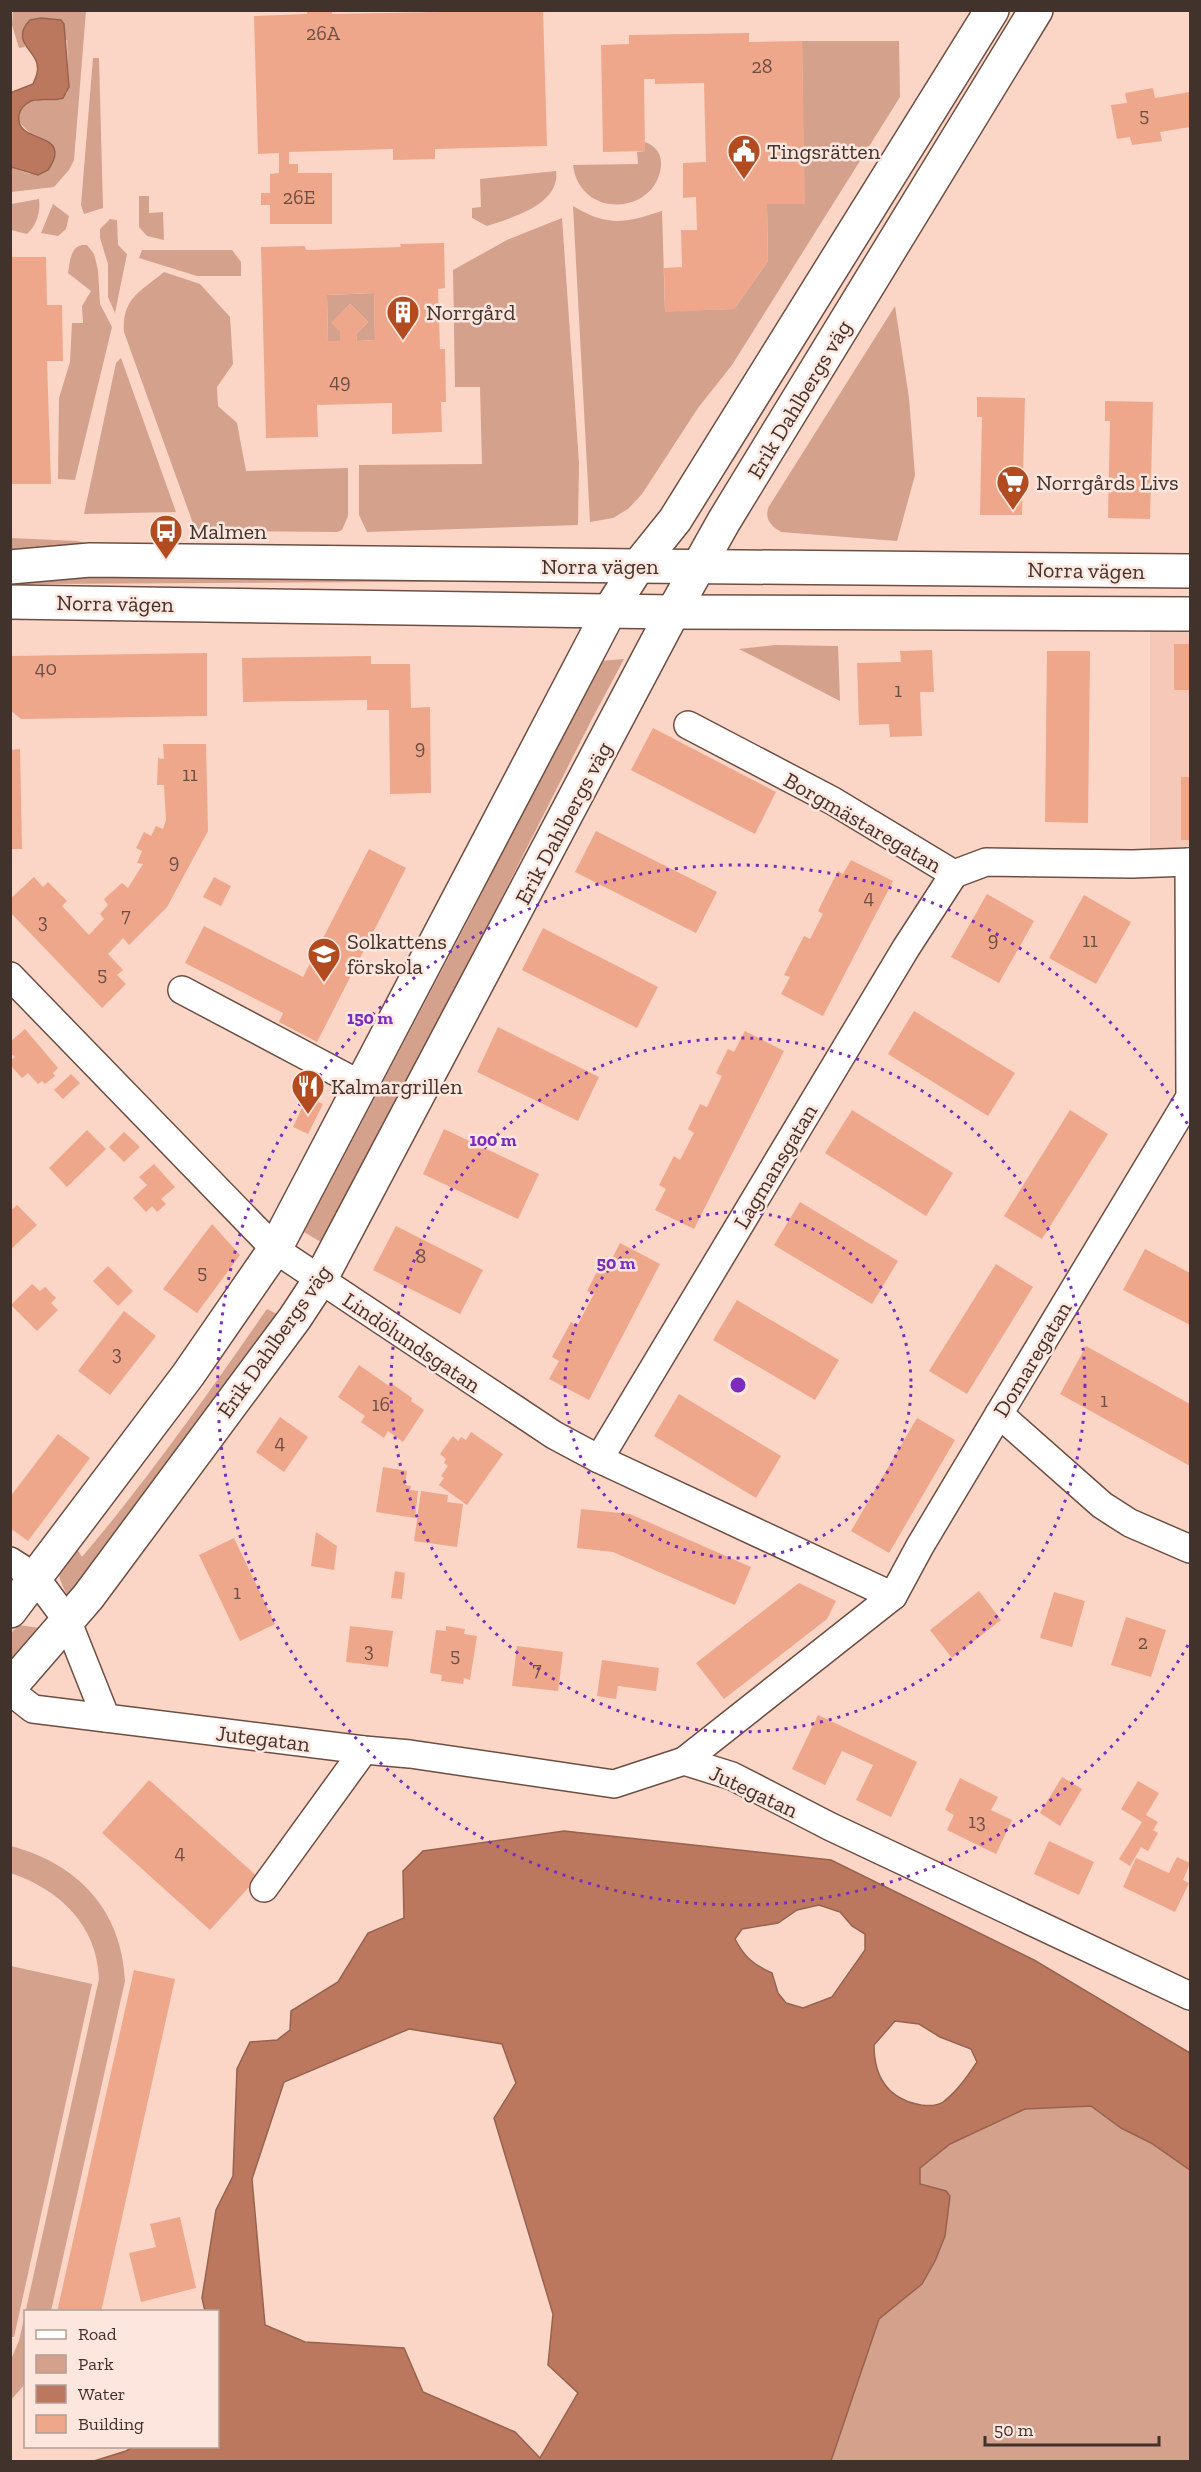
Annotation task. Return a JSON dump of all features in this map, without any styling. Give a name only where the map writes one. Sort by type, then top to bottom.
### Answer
[{"type":"main road","name":"Erik Dahlbergs väg","points":[[10,1611],[23,1569],[188,1375],[275,1249],[610,610],[638,566],[675,520],[992,10]]},
{"type":"main road","name":"Erik Dahlbergs väg","points":[[10,1689],[95,1588],[295,1318],[320,1280],[673,612],[724,521],[1033,12]]},
{"type":"main road","name":"Norra vägen","points":[[10,567],[90,560],[1191,571]]},
{"type":"main road","name":"Norra vägen","points":[[10,602],[673,612],[1191,614]]},
{"type":"street","name":"Borgmästaregatan","points":[[688,725],[833,801],[954,874],[986,862],[1132,864],[1190,862]]},
{"type":"street","name":"Domaregatan","points":[[684,1761],[893,1596],[920,1546],[1190,1097],[1190,862]]},
{"type":"street","name":"Lagmansgatan","points":[[599,1459],[906,948],[954,874]]},
{"type":"street","points":[[182,990],[361,1085]]},
{"type":"street","name":"Lindölundsgatan","points":[[16,992],[275,1249],[320,1280],[554,1435],[599,1459],[893,1596]]},
{"type":"street","points":[[999,1414],[1102,1505],[1130,1523],[1191,1549]]},
{"type":"street","points":[[23,1569],[67,1620],[106,1718]]},
{"type":"street","name":"Jutegatan","points":[[10,1689],[33,1709],[410,1754],[614,1784],[684,1761],[732,1776],[831,1827],[1191,1996]]},
{"type":"street","points":[[264,1888],[364,1750]]},
{"type":"shaded area","points":[[1150,627],[1190,627],[1190,848],[1150,849]]},
{"type":"green space","points":[[13,11],[86,11],[74,160],[69,170],[54,187],[11,192],[10,167],[30,174],[34,137],[19,122],[22,109],[26,104],[38,100],[59,100],[67,93],[69,87],[67,40],[23,39],[25,47],[19,48],[12,25]]},
{"type":"green space","points":[[802,41],[899,41],[900,97],[732,365],[698,408],[642,494],[628,509],[613,518],[590,522],[573,206],[596,217],[617,221],[662,211],[665,311],[734,309],[768,261],[767,204],[804,204]]},
{"type":"green space","points":[[93,58],[99,58],[103,208],[84,214],[81,205]]},
{"type":"green space","points":[[645,142],[658,151],[661,162],[656,182],[646,194],[633,202],[618,204],[603,202],[589,195],[579,183],[573,165],[638,164],[637,152],[645,151]]},
{"type":"green space","points":[[556,171],[555,183],[551,192],[533,208],[487,226],[472,218],[472,208],[481,207],[480,179]]},
{"type":"green space","points":[[139,196],[149,196],[149,213],[163,212],[164,240],[147,236],[139,227]]},
{"type":"green space","points":[[39,199],[38,214],[30,231],[27,234],[11,230],[11,204]]},
{"type":"green space","points":[[53,204],[69,216],[66,229],[58,236],[41,233]]},
{"type":"green space","points":[[562,218],[579,463],[578,525],[367,532],[359,515],[359,465],[482,464],[480,387],[455,387],[453,270],[507,240]]},
{"type":"green space","points":[[110,219],[117,220],[118,245],[127,254],[115,313],[108,297],[108,264],[100,238],[100,229]]},
{"type":"green space","points":[[82,245],[87,245],[94,254],[98,270],[100,304],[112,327],[75,480],[58,479],[59,398],[70,362],[72,323],[83,323],[82,306],[91,291],[68,273],[73,252]]},
{"type":"green space","points":[[142,250],[232,250],[241,262],[241,276],[197,276],[139,258]]},
{"type":"green space","points":[[164,272],[200,284],[230,317],[233,364],[217,387],[218,406],[237,423],[246,471],[348,468],[348,516],[342,530],[337,532],[195,529],[124,332],[124,320],[129,303]]},
{"type":"green space","points":[[374,293],[375,340],[357,341],[356,334],[368,322],[350,304],[332,323],[340,331],[340,341],[328,341],[327,295]]},
{"type":"green space","points":[[895,306],[909,398],[915,475],[897,541],[781,532],[770,522],[767,516],[768,508]]},
{"type":"green space","points":[[121,358],[176,512],[84,514],[116,363]]},
{"type":"green space","points":[[11,538],[77,541],[95,545],[11,559]]},
{"type":"green space","points":[[74,574],[553,581],[38,584],[11,587],[11,578]]},
{"type":"green space","points":[[775,645],[838,646],[840,701],[739,649]]},
{"type":"green space","points":[[624,659],[326,1245],[304,1232],[461,934],[600,661]]},
{"type":"green space","points":[[267,1309],[285,1318],[73,1606],[59,1574],[61,1560],[72,1541],[82,1557],[154,1466]]},
{"type":"green space","points":[[19,1625],[53,1630],[11,1678],[11,1633]]},
{"type":"green space","points":[[11,1846],[35,1854],[76,1878],[105,1912],[115,1932],[122,1956],[125,1981],[51,2310],[26,2310],[99,1979],[97,1960],[91,1942],[73,1912],[45,1889],[11,1873]]},
{"type":"green space","points":[[11,1966],[92,1984],[14,2337],[10,2337]]},
{"type":"green space","points":[[1091,2106],[1121,2128],[1151,2143],[1190,2170],[1190,2461],[831,2462],[879,2319],[922,2284],[946,2191],[920,2184],[920,2168],[950,2144],[1025,2109]]},
{"type":"green space","points":[[24,2318],[24,2385],[11,2400],[11,2359],[19,2341]]},
{"type":"water","points":[[41,18],[61,20],[64,24],[69,87],[63,98],[31,101],[23,106],[19,115],[22,128],[51,144],[55,151],[48,170],[38,175],[11,167],[10,93],[33,84],[37,64],[25,45],[22,34],[30,20]]},
{"type":"water","points":[[564,1831],[831,1860],[1034,1960],[1190,2053],[1190,2170],[1151,2143],[1121,2128],[1091,2106],[1025,2109],[950,2144],[920,2168],[920,2184],[946,2191],[950,2196],[945,2236],[922,2284],[879,2319],[831,2461],[94,2461],[131,2448],[219,2448],[219,2310],[205,2310],[202,2298],[216,2210],[233,2176],[237,2069],[250,2042],[277,2040],[290,2030],[291,2011],[338,1982],[368,1933],[404,1918],[403,1871],[423,1851]],"holes":[[[819,1905],[840,1912],[852,1926],[865,1934],[865,1950],[832,1997],[803,2008],[786,2003],[778,1993],[772,1973],[750,1960],[735,1939],[742,1929],[778,1923],[797,1910]],[[895,2021],[919,2024],[940,2037],[971,2049],[977,2062],[958,2089],[943,2102],[932,2105],[910,2102],[900,2098],[885,2085],[877,2067],[874,2045]],[[409,2029],[502,2044],[516,2083],[494,2118],[553,2314],[548,2365],[578,2393],[540,2458],[515,2432],[423,2392],[404,2348],[305,2342],[265,2325],[252,2179],[284,2082]]]},
{"type":"building","points":[[307,10],[332,10],[332,14],[543,10],[547,146],[435,149],[435,159],[393,160],[393,149],[289,152],[289,164],[298,164],[298,173],[332,173],[332,224],[270,224],[270,205],[261,205],[261,193],[270,193],[270,174],[279,173],[279,153],[258,154],[254,16],[307,14]]},
{"type":"building","name":"Tingsrätten","points":[[749,33],[749,42],[802,41],[805,204],[767,204],[768,261],[734,309],[665,312],[664,268],[682,267],[681,230],[697,230],[696,197],[683,198],[683,163],[706,162],[704,83],[655,84],[655,79],[644,79],[645,151],[603,152],[601,45],[629,44],[629,35]]},
{"type":"building","points":[[1153,88],[1155,98],[1190,92],[1190,127],[1160,132],[1162,141],[1132,145],[1130,137],[1117,139],[1111,105],[1127,103],[1125,93]]},
{"type":"building","name":"Norrgård","points":[[444,243],[445,288],[438,289],[440,349],[445,349],[446,402],[441,402],[442,432],[392,434],[392,403],[317,405],[318,437],[266,438],[261,247],[305,246],[306,250],[401,247],[400,244]],"holes":[[[374,293],[375,340],[357,341],[356,334],[368,322],[350,304],[331,323],[340,331],[340,341],[328,341],[327,295]]]},
{"type":"building","points":[[10,257],[46,257],[47,305],[62,305],[63,361],[47,361],[51,484],[10,484]]},
{"type":"building","points":[[977,397],[1025,398],[1022,515],[980,515],[982,417],[977,417]]},
{"type":"building","points":[[1105,401],[1153,402],[1150,519],[1108,518],[1110,421],[1105,421]]},
{"type":"building","points":[[1174,644],[1190,644],[1190,690],[1174,690]]},
{"type":"building","points":[[932,650],[934,692],[920,692],[922,736],[890,737],[889,724],[859,725],[857,663],[901,662],[900,651]]},
{"type":"building","points":[[1047,651],[1090,651],[1088,823],[1045,822]]},
{"type":"building","points":[[207,653],[207,716],[21,719],[10,710],[10,656]]},
{"type":"building","points":[[371,656],[371,664],[410,664],[411,708],[430,707],[431,793],[390,794],[389,710],[367,710],[367,700],[243,702],[242,658]]},
{"type":"building","points":[[653,728],[776,792],[755,834],[631,770]]},
{"type":"building","points":[[163,744],[206,744],[208,831],[167,907],[129,945],[123,938],[108,954],[123,970],[117,975],[126,984],[102,1008],[10,912],[10,899],[34,877],[43,887],[48,882],[67,901],[62,906],[89,935],[104,919],[100,914],[108,905],[104,899],[122,883],[128,888],[143,864],[137,863],[142,851],[136,848],[144,832],[151,836],[156,826],[163,829],[166,820],[164,785],[157,785],[158,758],[164,759]]},
{"type":"building","points":[[20,749],[22,849],[10,849],[10,750]]},
{"type":"building","points":[[1181,777],[1190,777],[1190,840],[1181,840]]},
{"type":"building","points":[[596,831],[717,892],[696,933],[575,872]]},
{"type":"building","points":[[369,849],[406,868],[317,1042],[279,1022],[283,1013],[185,963],[204,926],[303,977]]},
{"type":"building","points":[[851,860],[893,881],[823,1016],[781,994],[790,977],[784,975],[804,936],[810,939],[823,914],[818,911],[838,871],[843,874]]},
{"type":"building","points":[[214,877],[231,886],[221,906],[203,897]]},
{"type":"building","points":[[987,894],[1034,921],[999,983],[951,957]]},
{"type":"building","points":[[1084,895],[1131,922],[1096,984],[1049,958]]},
{"type":"building","points":[[543,928],[658,987],[637,1028],[522,970]]},
{"type":"building","points":[[914,1011],[1015,1073],[988,1116],[888,1054]]},
{"type":"building","points":[[498,1027],[599,1077],[578,1121],[477,1072]]},
{"type":"building","points":[[25,1029],[58,1068],[53,1073],[55,1076],[45,1084],[42,1081],[38,1084],[28,1073],[22,1078],[10,1065],[10,1061],[15,1057],[10,1053],[10,1042]]},
{"type":"building","points":[[745,1031],[784,1051],[694,1229],[655,1210],[666,1189],[659,1185],[674,1156],[680,1160],[694,1133],[688,1129],[700,1104],[707,1107],[722,1076],[716,1073],[728,1049],[734,1052]]},
{"type":"building","points":[[71,1074],[80,1083],[63,1099],[54,1090]]},
{"type":"building","name":"Kalmargrillen","points":[[307,1097],[323,1104],[308,1134],[293,1127]]},
{"type":"building","points":[[852,1110],[953,1173],[926,1216],[825,1153]]},
{"type":"building","points":[[1070,1110],[1108,1134],[1042,1239],[1004,1216]]},
{"type":"building","points":[[444,1129],[539,1174],[518,1219],[423,1174]]},
{"type":"building","points":[[87,1130],[106,1149],[67,1187],[49,1168]]},
{"type":"building","points":[[124,1132],[140,1147],[124,1162],[109,1147]]},
{"type":"building","points":[[154,1164],[175,1187],[161,1199],[166,1204],[157,1212],[152,1206],[146,1212],[133,1198],[147,1185],[139,1177]]},
{"type":"building","points":[[800,1202],[898,1261],[872,1304],[774,1245]]},
{"type":"building","points":[[17,1205],[37,1225],[10,1250],[10,1211]]},
{"type":"building","points":[[212,1224],[240,1255],[197,1313],[163,1289]]},
{"type":"building","points":[[396,1226],[483,1270],[460,1314],[373,1270]]},
{"type":"building","points":[[620,1243],[660,1264],[589,1400],[549,1379],[559,1361],[552,1357],[571,1322],[577,1326],[594,1294],[587,1291],[605,1256],[612,1259]]},
{"type":"building","points":[[1145,1249],[1190,1273],[1190,1325],[1123,1290]]},
{"type":"building","points":[[996,1264],[1033,1287],[967,1394],[929,1371]]},
{"type":"building","points":[[108,1266],[133,1291],[118,1306],[93,1281]]},
{"type":"building","points":[[32,1284],[40,1291],[45,1287],[56,1298],[51,1303],[58,1310],[37,1331],[11,1305]]},
{"type":"building","points":[[737,1300],[839,1360],[815,1400],[713,1340]]},
{"type":"building","points":[[124,1311],[156,1336],[110,1395],[78,1371]]},
{"type":"building","points":[[1086,1346],[1190,1404],[1190,1466],[1060,1394]]},
{"type":"building","points":[[359,1365],[389,1386],[391,1383],[424,1410],[403,1442],[388,1431],[384,1438],[361,1422],[365,1416],[338,1397]]},
{"type":"building","points":[[679,1394],[781,1456],[756,1498],[654,1436]]},
{"type":"building","points":[[280,1417],[308,1437],[284,1472],[256,1452]]},
{"type":"building","points":[[917,1418],[955,1440],[889,1553],[851,1531]]},
{"type":"building","points":[[471,1432],[503,1454],[467,1505],[439,1485],[444,1478],[441,1476],[448,1466],[444,1463],[446,1459],[440,1454],[453,1436],[458,1441],[461,1437],[466,1440]]},
{"type":"building","points":[[58,1434],[90,1458],[28,1541],[10,1528],[10,1497]]},
{"type":"building","points":[[383,1467],[407,1471],[405,1485],[411,1486],[410,1490],[418,1491],[415,1518],[376,1512]]},
{"type":"building","points":[[421,1491],[448,1495],[447,1502],[463,1504],[457,1547],[414,1541]]},
{"type":"building","points":[[581,1509],[630,1514],[751,1567],[735,1605],[613,1552],[577,1548]]},
{"type":"building","points":[[316,1532],[337,1546],[334,1570],[311,1566]]},
{"type":"building","points":[[234,1538],[275,1624],[240,1641],[199,1555]]},
{"type":"building","points":[[395,1571],[405,1573],[402,1599],[391,1598]]},
{"type":"building","points":[[799,1583],[836,1601],[827,1619],[724,1699],[696,1663]]},
{"type":"building","points":[[979,1591],[1001,1620],[952,1658],[930,1630]]},
{"type":"building","points":[[1054,1592],[1085,1601],[1072,1647],[1040,1638]]},
{"type":"building","points":[[1126,1617],[1166,1630],[1151,1677],[1111,1665]]},
{"type":"building","points":[[350,1626],[393,1631],[388,1667],[346,1662]]},
{"type":"building","points":[[446,1626],[465,1629],[464,1634],[477,1636],[470,1680],[464,1678],[463,1684],[441,1681],[442,1675],[430,1673],[436,1630],[446,1631]]},
{"type":"building","points":[[517,1646],[563,1652],[558,1691],[512,1686]]},
{"type":"building","points":[[602,1660],[659,1668],[656,1691],[618,1686],[616,1699],[597,1696]]},
{"type":"building","points":[[818,1715],[917,1762],[891,1817],[856,1800],[873,1765],[842,1751],[825,1785],[792,1769]]},
{"type":"building","points":[[1062,1777],[1082,1789],[1060,1826],[1040,1813]]},
{"type":"building","points":[[960,1778],[998,1797],[991,1810],[1012,1820],[996,1854],[947,1830],[954,1815],[945,1810]]},
{"type":"building","points":[[149,1780],[258,1877],[210,1930],[102,1833]]},
{"type":"building","points":[[1138,1781],[1159,1793],[1146,1815],[1158,1822],[1153,1830],[1158,1833],[1148,1851],[1141,1847],[1130,1866],[1119,1859],[1142,1822],[1121,1809]]},
{"type":"building","points":[[1049,1841],[1094,1862],[1079,1895],[1034,1874]]},
{"type":"building","points":[[1177,1857],[1190,1863],[1183,1880],[1189,1883],[1175,1912],[1123,1887],[1136,1858],[1169,1873]]},
{"type":"building","points":[[134,1970],[175,1979],[101,2310],[57,2310]]},
{"type":"building","points":[[180,2217],[196,2288],[141,2302],[129,2253],[156,2247],[150,2224]]},
{"type":"place","name":"Tingsrätten","points":[[744,180]]},
{"type":"place","name":"Norrgård","points":[[403,341]]},
{"type":"place","name":"Norrgårds Livs","points":[[1013,511]]},
{"type":"place","name":"Malmen","points":[[166,560]]},
{"type":"place","name":"Solkattens förskola","points":[[324,983]]},
{"type":"place","name":"Kalmargrillen","points":[[308,1115]]}]
